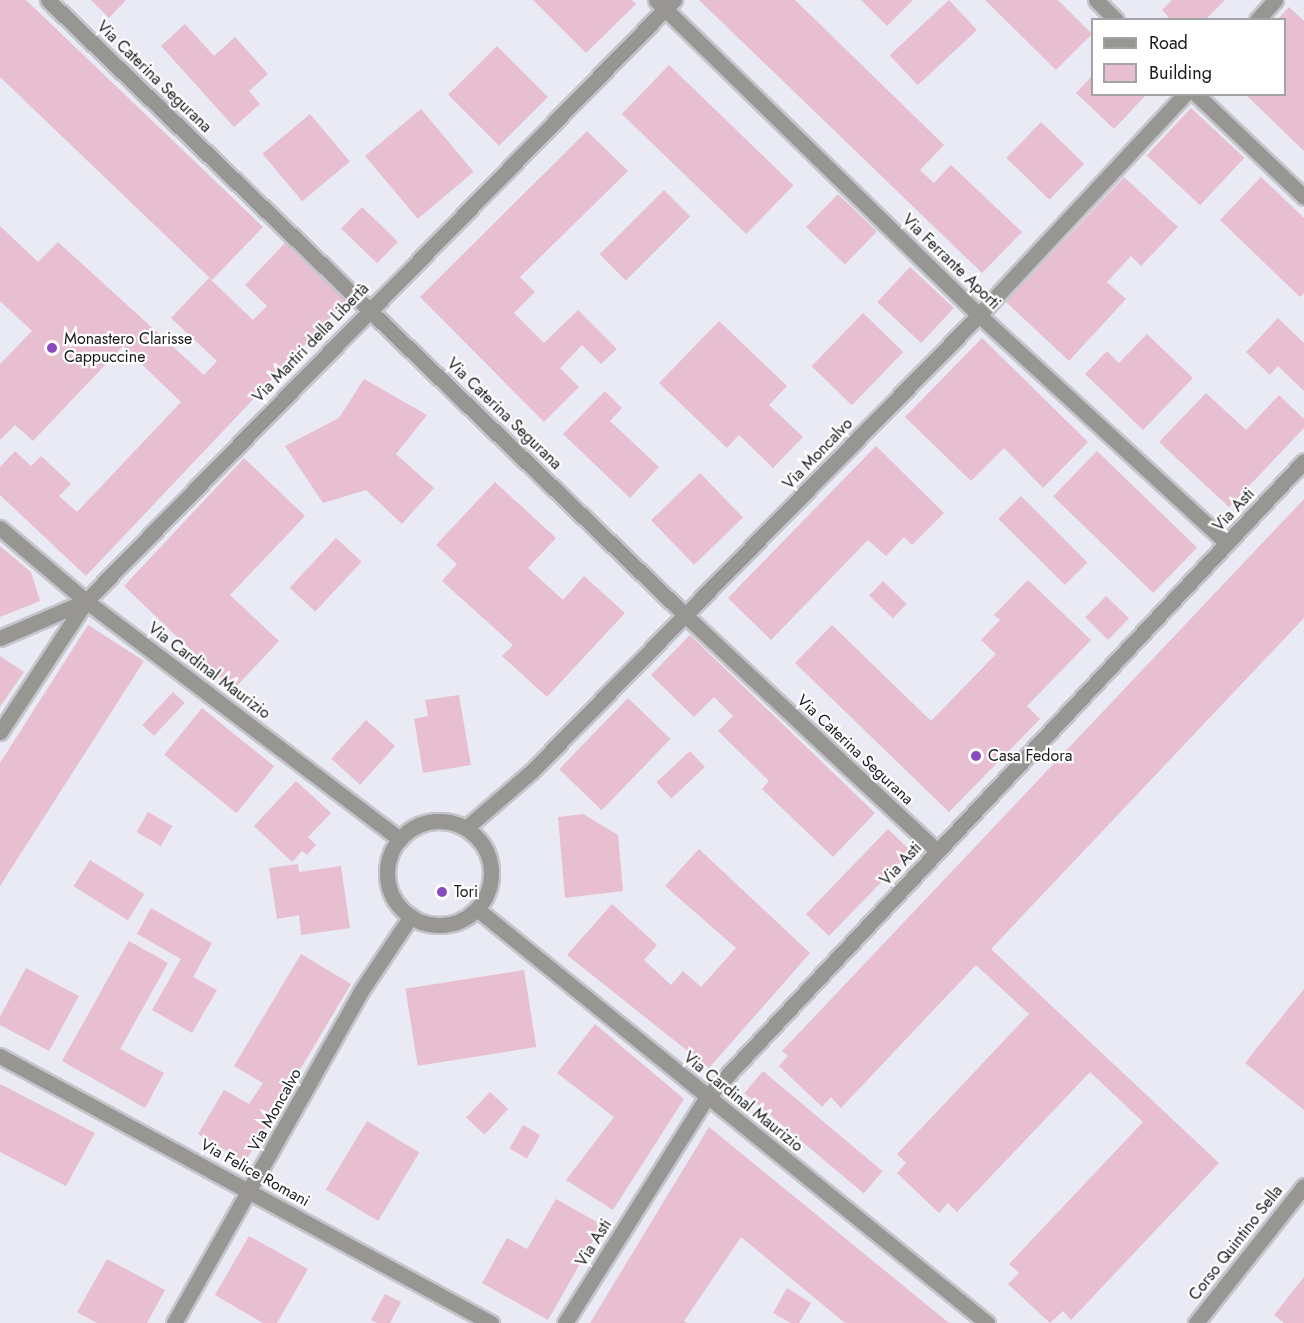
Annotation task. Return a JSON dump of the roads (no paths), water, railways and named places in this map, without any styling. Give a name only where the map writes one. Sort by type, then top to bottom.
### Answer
[{"type":"street","name":"Via Caterina Segurana","points":[[48,0],[685,615],[937,852]]},
{"type":"street","points":[[1096,0],[1114,18]]},
{"type":"street","points":[[1259,18],[1275,0]]},
{"type":"street","name":"Via Martiri della Libertà","points":[[0,732],[86,601],[665,3]]},
{"type":"street","name":"Via Ferrante Aporti","points":[[665,3],[979,315],[1227,543]]},
{"type":"street","name":"Via Moncalvo","points":[[466,828],[532,771],[979,315],[1183,96]]},
{"type":"street","points":[[1198,96],[1304,197]]},
{"type":"street","name":"Via Asti","points":[[565,1323],[707,1097],[1304,461]]},
{"type":"street","name":"Via Cardinal Maurizio","points":[[0,528],[86,601],[400,839]]},
{"type":"street","points":[[0,638],[86,601]]},
{"type":"street","points":[[432,821],[466,828],[480,840],[489,855],[491,873],[489,890],[477,909],[450,924],[433,925],[411,916],[393,898],[388,882],[387,865],[400,839],[416,826],[432,821]]},
{"type":"street","name":"Via Cardinal Maurizio","points":[[477,909],[987,1323]]},
{"type":"street","name":"Via Moncalvo","points":[[174,1323],[362,991],[411,916]]},
{"type":"street","name":"Via Felice Romani","points":[[0,1056],[491,1323]]},
{"type":"street","name":"Corso Quintino Sella","points":[[1196,1323],[1304,1186]]},
{"type":"place","name":"Monastero Clarisse Cappuccine","points":[[52,348]]},
{"type":"place","name":"Casa Fedora","points":[[976,756]]},
{"type":"place","name":"Tori","points":[[442,892]]}]
